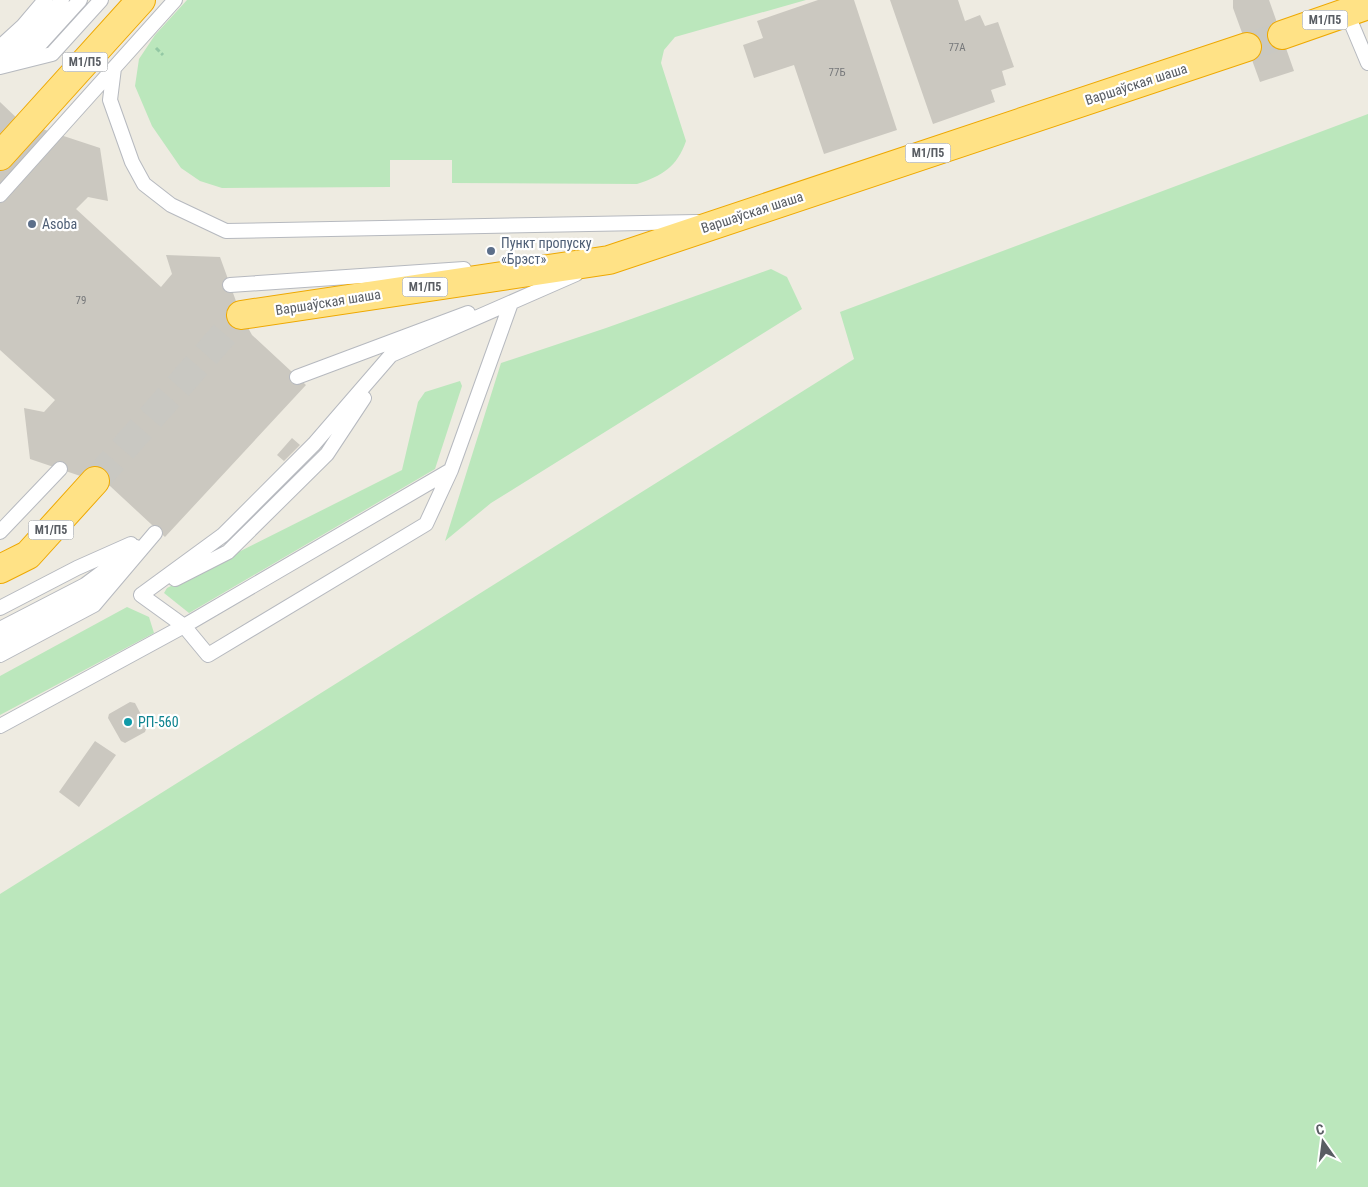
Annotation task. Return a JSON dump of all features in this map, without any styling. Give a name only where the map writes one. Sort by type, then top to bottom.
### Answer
[{"type":"highway","name":"М1/П5","points":[[0,156],[141,0]]},
{"type":"highway","name":"М1/П5","points":[[1282,35],[1355,6]]},
{"type":"highway","name":"Варшаўская шаша","points":[[242,315],[609,260],[1247,47]]},
{"type":"highway","name":"М1/П5","points":[[0,570],[28,555],[95,481]]},
{"type":"lane","points":[[0,46],[23,26],[45,0]]},
{"type":"lane","points":[[0,54],[31,34],[62,0]]},
{"type":"lane","points":[[0,61],[41,43],[80,0]]},
{"type":"lane","points":[[0,67],[52,54],[101,0]]},
{"type":"lane","points":[[0,195],[175,0]]},
{"type":"lane","points":[[1355,6],[1368,63]]},
{"type":"lane","points":[[114,68],[110,100],[132,162],[144,184],[171,206],[226,231],[725,221]]},
{"type":"lane","points":[[230,285],[609,260]]},
{"type":"lane","points":[[511,304],[451,470],[426,524],[208,655],[184,626],[141,595],[228,552],[327,454],[391,355],[609,260]]},
{"type":"lane","points":[[297,377],[609,260]]},
{"type":"lane","points":[[0,532],[60,469]]},
{"type":"lane","points":[[0,726],[184,626],[451,470]]},
{"type":"lane","points":[[0,598],[73,560],[155,533]]},
{"type":"lane","points":[[0,608],[77,568],[155,533]]},
{"type":"lane","points":[[0,619],[83,575],[155,533]]},
{"type":"lane","points":[[0,629],[85,585],[155,533]]},
{"type":"lane","points":[[0,642],[85,598],[155,533]]},
{"type":"lane","points":[[0,655],[94,605],[155,533]]},
{"type":"green space","points":[[187,0],[806,0],[675,37],[664,50],[661,63],[686,141],[678,158],[668,169],[654,178],[637,184],[452,183],[452,160],[390,160],[390,187],[222,188],[200,181],[181,168],[152,126],[135,86],[139,59],[155,35]]},
{"type":"green space","points":[[1368,114],[1368,1187],[0,1187],[0,894],[854,359],[840,312]]},
{"type":"green space","points":[[771,269],[787,277],[802,309],[491,503],[445,541],[501,363]]},
{"type":"green space","points":[[460,381],[462,386],[435,469],[189,613],[164,593],[167,588],[402,470],[418,402],[425,392]]},
{"type":"green space","points":[[127,607],[149,617],[154,633],[0,715],[0,676]]},
{"type":"building","points":[[818,0],[854,0],[897,130],[824,154],[794,65],[754,78],[743,45],[763,38],[757,21]]},
{"type":"building","points":[[890,0],[958,0],[965,21],[980,15],[985,26],[998,22],[1014,67],[1002,71],[1006,85],[991,90],[995,102],[933,124]]},
{"type":"building","points":[[1233,0],[1269,0],[1294,71],[1260,82],[1233,8]]},
{"type":"building","points":[[0,102],[21,122],[100,148],[108,201],[88,197],[76,209],[161,287],[172,274],[166,255],[220,257],[241,315],[252,335],[306,385],[165,537],[110,486],[30,459],[24,408],[44,412],[55,400],[0,350]]},
{"type":"building","points":[[292,438],[300,445],[284,461],[277,455]]},
{"type":"building","name":"РП-560","points":[[130,702],[135,703],[147,726],[145,732],[125,743],[121,741],[108,718],[109,714]]},
{"type":"building","points":[[95,741],[116,755],[79,807],[59,792]]},
{"type":"tunnel","points":[[1247,47],[1282,35]]},
{"type":"tunnel","points":[[95,481],[241,315]]},
{"type":"place","name":"Asoba","points":[[32,224]]},
{"type":"place","name":"Пункт пропуску «Брэст»","points":[[491,251]]},
{"type":"place","name":"РП-560","points":[[128,722]]}]
